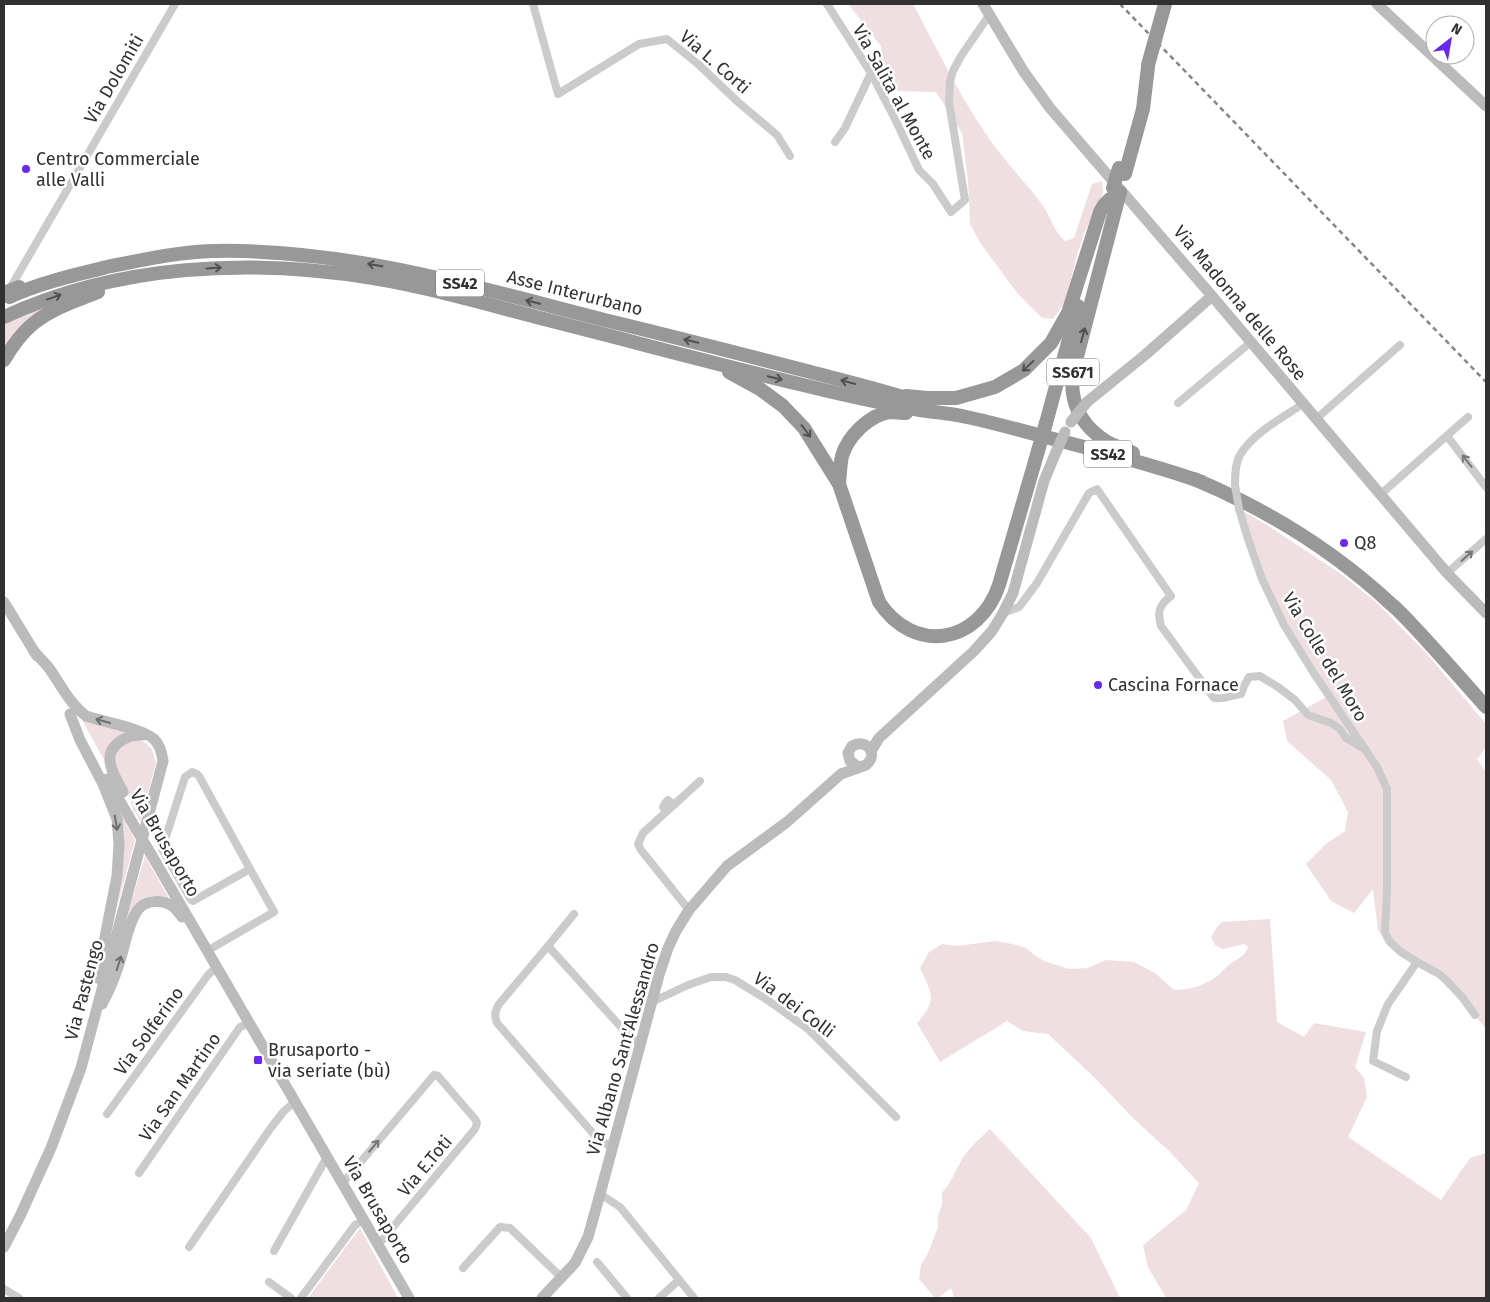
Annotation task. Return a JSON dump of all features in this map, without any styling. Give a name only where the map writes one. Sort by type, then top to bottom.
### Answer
[{"type":"highway","name":"SS671","points":[[592,331],[613,342],[730,373],[760,389],[783,406],[804,428],[839,484],[874,592],[885,612],[899,625],[914,633],[927,636],[942,636],[957,632],[975,622],[984,613],[999,585],[1122,171],[1165,4]]},
{"type":"highway","points":[[895,394],[927,398],[956,398],[995,387],[1024,370],[1051,343],[1068,313],[1100,212],[1114,193]]},
{"type":"highway","name":"SS671","points":[[1114,193],[1073,372],[1071,384],[1073,401],[1076,409],[1090,428],[1107,442],[1202,482]]},
{"type":"highway","name":"Asse Interurbano","points":[[19,290],[38,279],[83,273],[152,257],[210,251],[270,251],[325,257],[467,285],[895,394],[957,415]]},
{"type":"highway","name":"Asse Interurbano","points":[[6,315],[60,294],[118,280],[166,272],[216,268],[270,267],[308,269],[418,286],[592,331]]},
{"type":"highway","points":[[4,360],[14,345],[35,321],[50,311],[95,293],[146,280],[166,272]]},
{"type":"highway","points":[[4,299],[19,290]]},
{"type":"highway","points":[[4,293],[19,290]]},
{"type":"highway","name":"SS42","points":[[592,331],[644,346],[802,385],[920,410],[957,415],[1014,429],[1134,460],[1202,482],[1247,503],[1291,527],[1344,565],[1392,604],[1486,707]]},
{"type":"highway","points":[[839,484],[842,457],[850,440],[865,424],[891,412],[920,414],[1001,433],[1014,429]]},
{"type":"street","name":"Via Dolomiti","points":[[4,299],[175,4]]},
{"type":"street","name":"Via L. Corti","points":[[533,4],[558,94],[639,44],[667,39],[698,64],[777,136],[790,156]]},
{"type":"street","name":"Via Salita al Monte","points":[[827,4],[871,73],[896,121],[918,170],[933,184],[951,212],[965,200],[949,102],[950,82],[953,71],[987,9]]},
{"type":"street","points":[[1377,4],[1486,106]]},
{"type":"street","name":"Via Madonna delle Rose","points":[[987,9],[1024,72],[1050,108],[1447,573],[1486,613]]},
{"type":"street","points":[[835,142],[845,128],[871,73]]},
{"type":"street","points":[[867,747],[880,738],[974,651],[992,631],[1004,613],[1014,593],[1044,481],[1068,427],[1087,402],[1145,355],[1212,296]]},
{"type":"street","points":[[1178,403],[1251,342]]},
{"type":"street","points":[[1316,419],[1400,345]]},
{"type":"street","name":"Via Colle del Moro","points":[[1303,404],[1262,432],[1238,456],[1235,485],[1239,509],[1262,579],[1284,625],[1313,672],[1366,750],[1380,773],[1386,788],[1387,889],[1385,933],[1390,942],[1446,980],[1475,1015]]},
{"type":"street","points":[[1381,494],[1468,417]]},
{"type":"street","points":[[1447,436],[1486,487]]},
{"type":"street","name":"Via Colle del Moro","points":[[1004,613],[1019,608],[1037,583],[1089,493],[1098,488],[1171,596],[1162,602],[1158,616],[1161,626],[1214,698],[1224,699],[1231,695],[1242,694],[1249,677],[1260,676],[1278,686],[1295,700],[1308,715],[1331,723],[1340,729],[1346,737],[1366,750]]},
{"type":"street","points":[[1447,573],[1486,539]]},
{"type":"street","name":"Via Brusaporto","points":[[4,602],[408,1298]]},
{"type":"street","points":[[33,650],[49,668],[72,703],[86,716],[149,736]]},
{"type":"street","points":[[70,714],[80,740],[110,801],[116,819],[119,844],[117,876],[96,985],[92,1024]]},
{"type":"street","points":[[134,826],[125,798],[110,766],[110,758],[115,746],[126,737],[141,734],[149,736]]},
{"type":"street","name":"Via Pastengo","points":[[4,1247],[51,1148],[81,1068],[163,761],[162,752],[158,744],[149,736]]},
{"type":"street","points":[[859,743],[867,747],[872,755],[869,762],[862,766],[852,763],[848,756],[852,746],[859,743]]},
{"type":"street","name":"Via Albano Sant'Alessandro","points":[[840,774],[848,756]]},
{"type":"street","name":"Via Albano Sant'Alessandro","points":[[542,1298],[575,1263],[582,1250],[613,1148],[652,1002],[668,948],[676,931],[689,910],[711,882],[727,866],[787,822],[840,774],[858,766]]},
{"type":"street","points":[[92,1024],[111,988],[129,928],[141,906],[154,901],[168,904],[175,908],[205,947],[274,912],[200,776],[192,772],[185,777],[162,849],[190,900],[197,900],[250,869]]},
{"type":"street","points":[[689,910],[638,844],[643,833],[700,781]]},
{"type":"street","points":[[574,914],[499,1004],[495,1010],[497,1023],[597,1138],[613,1148]]},
{"type":"street","points":[[548,946],[629,1036],[641,1044]]},
{"type":"street","points":[[1406,1077],[1373,1061],[1377,1031],[1388,1004],[1417,962]]},
{"type":"street","name":"Via Solferino","points":[[107,1114],[208,975],[217,967]]},
{"type":"street","name":"Via dei Colli","points":[[652,1002],[688,985],[711,978],[726,977],[735,980],[769,1001],[808,1029],[896,1117]]},
{"type":"street","name":"Via San Martino","points":[[139,1172],[240,1027],[249,1023]]},
{"type":"street","name":"Via E.Toti","points":[[342,1184],[434,1075],[438,1076],[475,1119],[477,1123],[475,1129],[378,1245]]},
{"type":"street","points":[[190,1247],[270,1130],[284,1111],[295,1102]]},
{"type":"street","name":"Via Brusaporto","points":[[274,1251],[327,1157]]},
{"type":"street","points":[[600,1194],[620,1207],[694,1298]]},
{"type":"street","points":[[301,1298],[355,1225],[364,1220]]},
{"type":"street","points":[[463,1268],[500,1227],[510,1228],[562,1278]]},
{"type":"street","points":[[598,1262],[627,1298]]},
{"type":"street","points":[[659,1298],[679,1280]]},
{"type":"street","points":[[269,1282],[291,1298]]},
{"type":"street","points":[[4,1289],[20,1298]]},
{"type":"shaded area","points":[[848,4],[913,4],[966,102],[992,143],[1041,203],[1058,233],[1065,241],[1074,238],[1092,184],[1102,181],[1103,193],[1085,231],[1065,302],[1053,319],[1042,318],[1018,294],[981,244],[970,224],[968,181],[962,133],[936,92],[897,91],[882,78],[881,46]]},
{"type":"shaded area","points":[[67,297],[4,353],[4,324]]},
{"type":"shaded area","points":[[1243,511],[1341,574],[1376,602],[1426,653],[1486,724],[1486,747],[1477,759],[1486,772],[1486,1026],[1484,1027],[1447,977],[1435,967],[1416,960],[1378,931],[1373,889],[1354,913],[1331,901],[1306,864],[1326,844],[1345,831],[1348,812],[1331,780],[1287,741],[1283,721],[1330,695],[1298,645],[1270,592],[1258,562]]},
{"type":"shaded area","points":[[82,720],[127,731],[105,759]]},
{"type":"shaded area","points":[[138,739],[152,749],[156,763],[140,822],[136,812],[134,813],[129,796],[117,774],[114,761],[120,745]]},
{"type":"shaded area","points":[[121,814],[135,840],[112,926]]},
{"type":"shaded area","points":[[145,856],[170,900],[151,899],[116,953]]},
{"type":"shaded area","points":[[1270,919],[1277,1022],[1304,1037],[1314,1023],[1366,1032],[1355,1067],[1364,1078],[1367,1097],[1348,1137],[1441,1200],[1470,1158],[1486,1153],[1486,1298],[1166,1298],[1148,1267],[1143,1245],[1186,1210],[1199,1183],[1094,1077],[1048,1034],[1023,1031],[1007,1021],[940,1062],[917,1023],[928,1008],[931,997],[920,968],[929,952],[942,944],[957,946],[995,941],[1013,944],[1026,948],[1044,961],[1069,969],[1088,968],[1106,960],[1134,962],[1155,973],[1174,990],[1180,990],[1206,983],[1245,953],[1248,947],[1244,944],[1223,949],[1215,945],[1211,937],[1222,922]]},
{"type":"shaded area","points":[[990,1129],[1091,1238],[1120,1298],[954,1298],[951,1288],[938,1298],[935,1298],[919,1279],[921,1265],[929,1251],[938,1227],[942,1193],[963,1157]]},
{"type":"shaded area","points":[[360,1228],[398,1298],[308,1298]]},
{"type":"railway","points":[[1120,4],[1486,382]]},
{"type":"place","name":"Centro Commerciale alle Valli","points":[[26,169]]},
{"type":"place","name":"Q8","points":[[1344,543]]},
{"type":"place","name":"Cascina Fornace","points":[[1098,685]]},
{"type":"place","name":"Brusaporto - via seriate (bù)","points":[[258,1060]]}]
